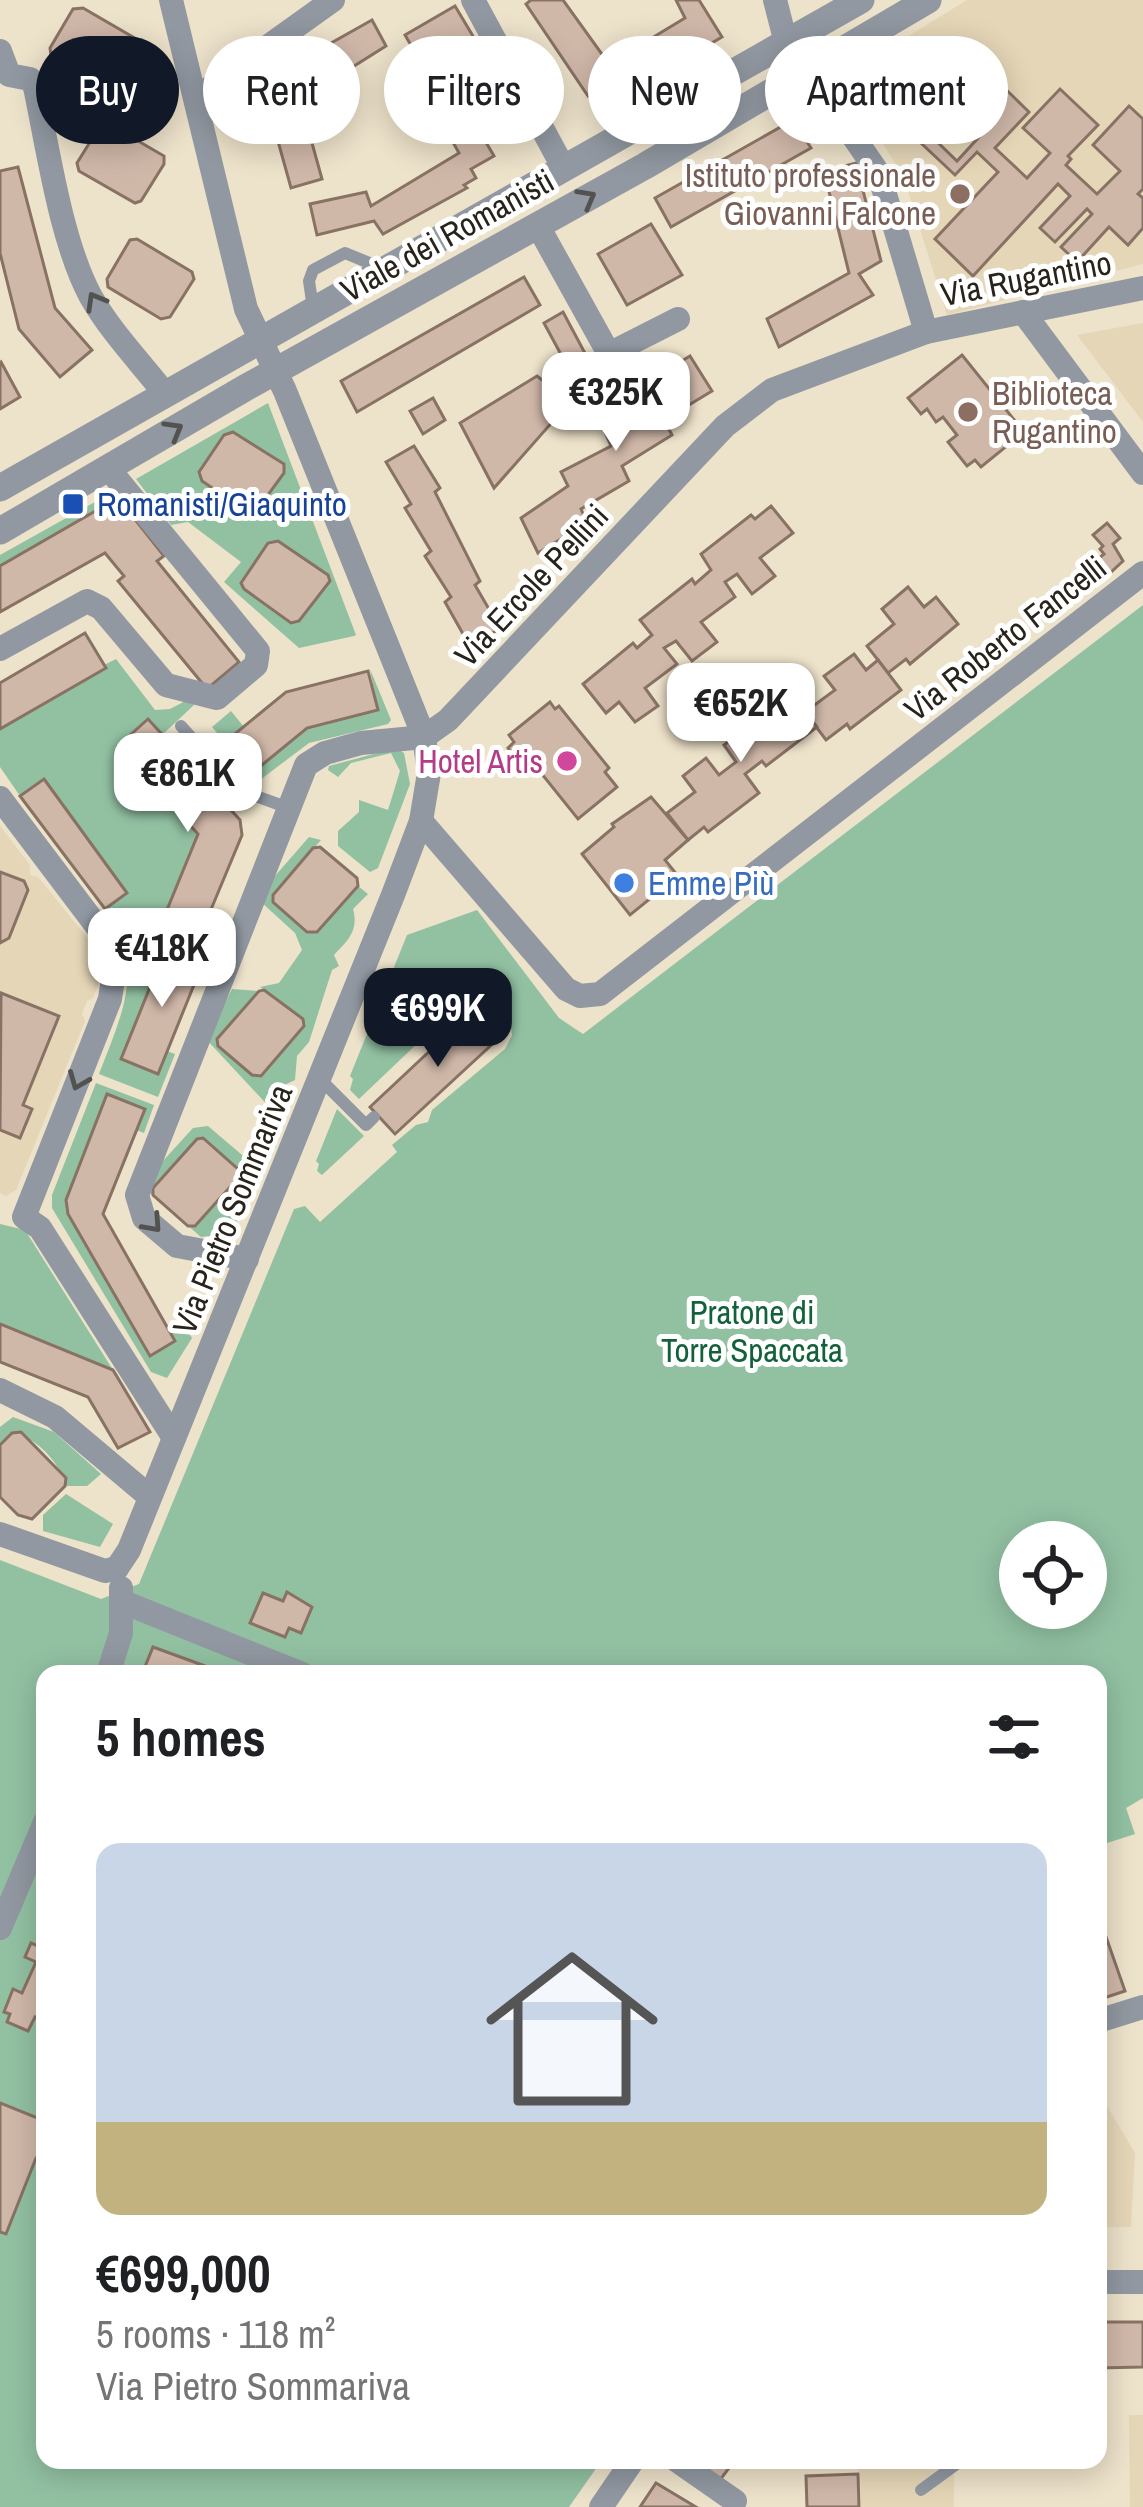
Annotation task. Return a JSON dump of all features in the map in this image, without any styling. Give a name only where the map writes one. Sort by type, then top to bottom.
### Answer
[{"type":"street","name":"Via Pietro Sommariva","points":[[117,1568],[129,1550],[321,1080],[421,821],[429,773],[424,737],[246,309],[171,0]]},
{"type":"street","points":[[196,98],[333,0]]},
{"type":"street","points":[[473,0],[563,167]]},
{"type":"street","points":[[775,0],[784,36]]},
{"type":"street","name":"Viale dei Romanisti","points":[[799,36],[860,0]]},
{"type":"street","name":"Viale dei Romanisti","points":[[865,36],[928,0]]},
{"type":"street","points":[[0,51],[9,75],[30,79],[35,86],[88,291],[166,395]]},
{"type":"street","name":"Viale dei Romanisti","points":[[0,488],[765,56]]},
{"type":"street","name":"Viale dei Romanisti","points":[[0,531],[765,94]]},
{"type":"street","name":"Via Rugantino","points":[[858,144],[879,174],[926,332],[1143,288]]},
{"type":"street","points":[[538,226],[609,354],[678,319]]},
{"type":"street","points":[[1023,312],[1143,473]]},
{"type":"street","name":"Via Ercole Pellini","points":[[424,737],[475,695],[736,415],[772,390],[926,332]]},
{"type":"street","points":[[0,649],[87,601],[100,608],[169,686],[217,698],[256,665],[257,651],[108,468]]},
{"type":"street","name":"Via Roberto Fancelli","points":[[421,821],[566,989],[580,996],[600,994],[1143,573]]},
{"type":"street","points":[[247,1259],[176,1246],[144,1218],[136,1195],[299,774],[313,758],[372,740],[424,737]]},
{"type":"street","points":[[0,798],[108,941],[115,965],[102,1021],[25,1217]]},
{"type":"street","points":[[0,1208],[40,1228],[174,1438]]},
{"type":"street","points":[[0,1390],[55,1417],[150,1497]]},
{"type":"street","points":[[0,1534],[105,1571],[117,1568],[123,1602],[120,1640],[111,1665]]},
{"type":"street","points":[[123,1602],[280,1665]]},
{"type":"street","points":[[0,1928],[36,1843]]},
{"type":"street","points":[[1107,2018],[1143,2007]]},
{"type":"street","points":[[1107,2282],[1143,2282]]},
{"type":"street","points":[[601,2507],[627,2469]]},
{"type":"street","points":[[689,2469],[735,2501]]},
{"type":"lane","points":[[182,726],[239,790],[286,807]]},
{"type":"lane","points":[[321,1080],[366,1125],[374,1118]]},
{"type":"lane","points":[[921,2490],[950,2469]]},
{"type":"shaded area","points":[[967,0],[1143,0],[1143,264],[947,315],[904,178],[883,144],[1008,144],[1008,36],[909,36]]},
{"type":"shaded area","points":[[1143,323],[1143,422],[1077,335]]},
{"type":"shaded area","points":[[0,826],[30,865],[30,875],[38,877],[98,951],[104,968],[93,998],[87,1001],[82,1014],[85,1021],[16,1190],[6,1196],[0,1193]]},
{"type":"shaded area","points":[[1107,2106],[1135,2153],[1131,2227],[1107,2227]]},
{"type":"shaded area","points":[[1129,2415],[1143,2415],[1143,2507],[1130,2507]]},
{"type":"shaded area","points":[[858,2469],[954,2469],[954,2507],[861,2507]]},
{"type":"green space","points":[[268,403],[356,635],[299,648],[224,582],[241,562],[188,522],[171,525],[136,479]],"holes":[[[232,432],[284,464],[284,474],[257,510],[248,512],[202,481],[199,472],[223,435]],[[277,541],[330,581],[298,621],[291,623],[268,543]]]},
{"type":"green space","points":[[111,493],[118,498],[0,566],[0,555]]},
{"type":"green space","name":"Pratone di Torre Spaccata","points":[[1143,605],[1143,1798],[1126,1808],[1135,1834],[1107,1843],[1107,1665],[36,1665],[36,2469],[596,2469],[569,2507],[0,2507],[0,1560],[101,1599],[139,1584],[294,1209],[305,1206],[320,1222],[397,1152],[392,1145],[416,1125],[428,1122],[432,1110],[505,1049],[512,1035],[506,1015],[491,1001],[477,997],[449,1022],[444,1018],[359,1099],[350,1090],[350,1076],[407,935],[477,910],[559,1018],[583,1034]]},
{"type":"green space","points":[[116,659],[155,710],[170,709],[189,699],[194,705],[162,735],[147,720],[118,747],[198,834],[153,943],[165,949],[121,1059],[157,1074],[167,1051],[175,1054],[158,1097],[99,1074],[122,1011],[128,970],[118,929],[105,909],[127,892],[44,779],[20,796],[0,767],[0,729]]},
{"type":"green space","points":[[370,669],[391,720],[388,724],[309,743],[256,783],[241,781],[247,768],[212,727],[231,711],[244,727],[236,734],[262,765],[307,728],[378,710]]},
{"type":"green space","points":[[396,748],[404,753],[410,784],[378,868],[370,872],[338,846],[338,831],[359,812],[359,800],[388,810],[400,771],[391,753],[351,763],[338,777],[328,770]]},
{"type":"green space","points":[[309,837],[321,840],[273,895],[316,932],[358,886],[368,894],[353,909],[353,929],[334,955],[339,966],[332,970],[309,1042],[297,1056],[295,1080],[280,1087],[272,1101],[280,1110],[274,1112],[206,1039],[232,989],[259,991],[217,1038],[218,1045],[252,1075],[262,1076],[304,1026],[303,1019],[260,987],[279,983],[302,950],[295,933],[261,902],[268,884]]},
{"type":"green space","points":[[96,1083],[154,1105],[144,1133],[136,1130],[107,1095],[66,1200],[68,1214],[150,1355],[175,1342],[170,1332],[183,1323],[192,1338],[167,1378],[151,1372],[52,1208],[52,1195]]},
{"type":"green space","points":[[337,1109],[364,1136],[322,1175],[316,1161]]},
{"type":"green space","points":[[275,1116],[278,1119],[252,1185],[236,1197],[237,1223],[225,1234],[201,1237],[188,1226],[195,1226],[239,1177],[239,1170],[204,1139],[197,1139],[154,1188],[153,1195],[165,1206],[150,1193],[151,1174],[193,1128],[208,1126],[255,1166]]},
{"type":"green space","points":[[0,1224],[25,1230],[113,1370],[0,1324]]},
{"type":"green space","points":[[13,1417],[54,1432],[101,1474],[87,1486],[65,1486],[53,1460],[29,1439],[12,1433],[0,1445],[0,1427]]},
{"type":"green space","points":[[66,1494],[113,1524],[100,1547],[43,1531],[43,1515]]},
{"type":"building","points":[[563,0],[589,36],[588,96],[564,60],[564,36],[548,36],[526,4]]},
{"type":"building","points":[[676,0],[699,0],[721,36],[655,36],[685,18]]},
{"type":"building","points":[[455,6],[473,36],[406,36]]},
{"type":"building","points":[[83,8],[131,36],[57,36],[73,9]]},
{"type":"building","points":[[372,20],[384,47],[360,62],[360,36],[344,36]]},
{"type":"building","points":[[1060,89],[1098,125],[1068,156],[1066,165],[1097,194],[1120,171],[1093,145],[1129,106],[1143,119],[1143,189],[1138,194],[1143,198],[1143,228],[1128,245],[1109,227],[1077,262],[1061,247],[1092,214],[1087,209],[1055,242],[1040,228],[1070,196],[1058,184],[973,276],[935,239],[998,172],[977,152],[955,175],[922,144],[939,144],[957,161],[973,144],[999,144],[995,148],[1027,178],[1050,153],[1023,128]]},
{"type":"building","points":[[1008,92],[1029,112],[1008,134]]},
{"type":"building","points":[[765,136],[765,144],[808,144],[811,148],[671,227],[655,198]]},
{"type":"building","points":[[89,144],[143,144],[164,156],[164,164],[141,201],[135,203],[79,171],[77,163]]},
{"type":"building","points":[[279,144],[312,144],[322,179],[291,188]]},
{"type":"building","points":[[454,144],[487,144],[494,156],[471,169],[476,178],[464,185],[467,188],[383,234],[374,221],[317,235],[310,204],[366,192],[371,206],[459,153]]},
{"type":"building","points":[[856,163],[881,261],[859,274],[873,295],[779,347],[767,319],[849,273],[824,171]]},
{"type":"building","points":[[18,167],[55,308],[92,350],[60,377],[19,329],[0,253],[0,171]]},
{"type":"building","points":[[651,224],[682,275],[627,305],[598,254]]},
{"type":"building","points":[[137,239],[192,272],[194,279],[170,317],[161,319],[108,287],[107,279],[130,240]]},
{"type":"building","points":[[524,277],[540,305],[357,412],[341,381]]},
{"type":"building","points":[[563,312],[595,372],[577,384],[544,323]]},
{"type":"building","name":"Biblioteca Rugantino","points":[[962,355],[1024,432],[981,467],[975,460],[967,466],[948,442],[957,435],[943,417],[936,422],[927,409],[921,414],[908,398]]},
{"type":"building","points":[[690,356],[712,391],[664,420],[672,435],[622,466],[629,481],[581,509],[587,523],[538,553],[521,518],[568,486],[561,472],[611,446],[604,430],[651,400],[643,384]]},
{"type":"building","points":[[0,363],[20,397],[0,409]]},
{"type":"building","points":[[537,376],[556,391],[562,411],[494,488],[460,423]]},
{"type":"building","points":[[433,398],[445,420],[423,434],[410,411]]},
{"type":"building","points":[[233,432],[284,464],[284,473],[257,510],[248,512],[202,481],[199,472],[224,435]]},
{"type":"building","points":[[414,446],[440,488],[435,492],[480,581],[475,585],[500,628],[471,648],[445,602],[451,597],[425,556],[431,551],[405,508],[411,504],[386,462]]},
{"type":"building","points":[[118,498],[164,556],[157,561],[239,662],[207,689],[118,581],[124,576],[105,553],[0,612],[0,566]]},
{"type":"building","points":[[771,506],[793,533],[760,558],[775,576],[752,594],[737,574],[725,582],[735,597],[701,622],[717,642],[692,661],[676,641],[664,648],[677,664],[645,688],[658,706],[635,722],[619,702],[606,713],[583,684],[633,643],[637,648],[652,635],[640,620],[711,570],[701,554],[751,515],[755,519]]},
{"type":"building","points":[[1107,523],[1120,538],[1113,544],[1123,561],[1110,573],[1098,559],[1104,554],[1103,546],[1093,535]]},
{"type":"building","points":[[278,541],[330,581],[299,621],[291,623],[241,583],[268,543]]},
{"type":"building","points":[[908,587],[924,607],[936,597],[958,624],[910,664],[906,659],[888,673],[867,646],[894,624],[882,609]]},
{"type":"building","points":[[85,633],[106,668],[0,729],[0,683]]},
{"type":"building","points":[[854,654],[866,670],[878,660],[901,690],[850,729],[847,724],[826,740],[805,712],[835,690],[824,676]]},
{"type":"building","points":[[368,671],[378,710],[307,728],[262,765],[236,733],[286,692]]},
{"type":"building","points":[[766,691],[779,707],[793,696],[817,727],[766,766],[762,761],[745,774],[759,793],[708,832],[704,827],[688,840],[667,813],[695,792],[683,776],[706,758],[719,775],[736,762],[724,745],[756,721],[745,707]]},
{"type":"building","name":"Hotel Artis","points":[[550,702],[555,709],[559,706],[609,768],[605,772],[617,787],[578,819],[521,748],[513,755],[508,748],[514,742],[509,735]]},
{"type":"building","points":[[148,719],[240,820],[242,835],[192,955],[153,944],[198,834],[118,746]]},
{"type":"building","points":[[44,779],[127,893],[105,909],[20,796]]},
{"type":"building","points":[[651,797],[688,840],[665,860],[678,876],[630,915],[582,854],[612,824]]},
{"type":"building","points":[[320,847],[357,878],[358,886],[317,932],[307,932],[273,902],[273,895],[313,848]]},
{"type":"building","points":[[0,872],[24,881],[28,890],[9,938],[0,943]]},
{"type":"building","points":[[167,945],[204,960],[158,1074],[121,1059]]},
{"type":"building","points":[[264,990],[303,1019],[304,1026],[261,1076],[252,1075],[218,1046],[217,1039]]},
{"type":"building","points":[[1,993],[59,1016],[23,1105],[32,1109],[20,1138],[0,1130]]},
{"type":"building","points":[[488,1007],[503,1023],[500,1037],[395,1134],[370,1107],[465,1018],[470,1023]]},
{"type":"building","points":[[107,1094],[145,1109],[103,1214],[175,1341],[150,1356],[68,1214],[66,1200]]},
{"type":"building","points":[[203,1138],[239,1170],[239,1177],[195,1226],[188,1226],[153,1195],[153,1188]]},
{"type":"building","points":[[0,1324],[113,1370],[150,1432],[118,1448],[88,1397],[0,1362]]},
{"type":"building","points":[[21,1432],[66,1478],[65,1486],[32,1519],[18,1515],[0,1497],[0,1445],[12,1433]]},
{"type":"building","points":[[287,1592],[312,1607],[301,1633],[289,1628],[285,1637],[250,1623],[263,1593],[283,1601]]},
{"type":"building","points":[[153,1647],[202,1665],[146,1665]]},
{"type":"building","points":[[1107,1940],[1125,1991],[1107,1997]]},
{"type":"building","points":[[31,1943],[36,1945],[36,1962],[25,1957]]},
{"type":"building","points":[[36,1962],[36,2017],[28,2031],[7,2022],[10,2014],[4,2012],[13,1989],[22,1993]]},
{"type":"building","points":[[0,2103],[36,2117],[36,2158],[6,2234],[0,2232]]},
{"type":"building","points":[[1107,2322],[1143,2322],[1143,2367],[1107,2368]]},
{"type":"building","points":[[704,2469],[728,2469],[720,2480]]},
{"type":"building","points":[[858,2474],[859,2507],[807,2507],[806,2476]]},
{"type":"building","points":[[656,2483],[696,2507],[640,2507]]},
{"type":"place","name":"Istituto professionale Giovanni Falcone","points":[[960,194]]},
{"type":"place","name":"Biblioteca Rugantino","points":[[968,412]]},
{"type":"place","name":"Romanisti/Giaquinto","points":[[73,504]]},
{"type":"place","name":"Hotel Artis","points":[[567,761]]},
{"type":"place","name":"Emme Più","points":[[624,883]]}]
